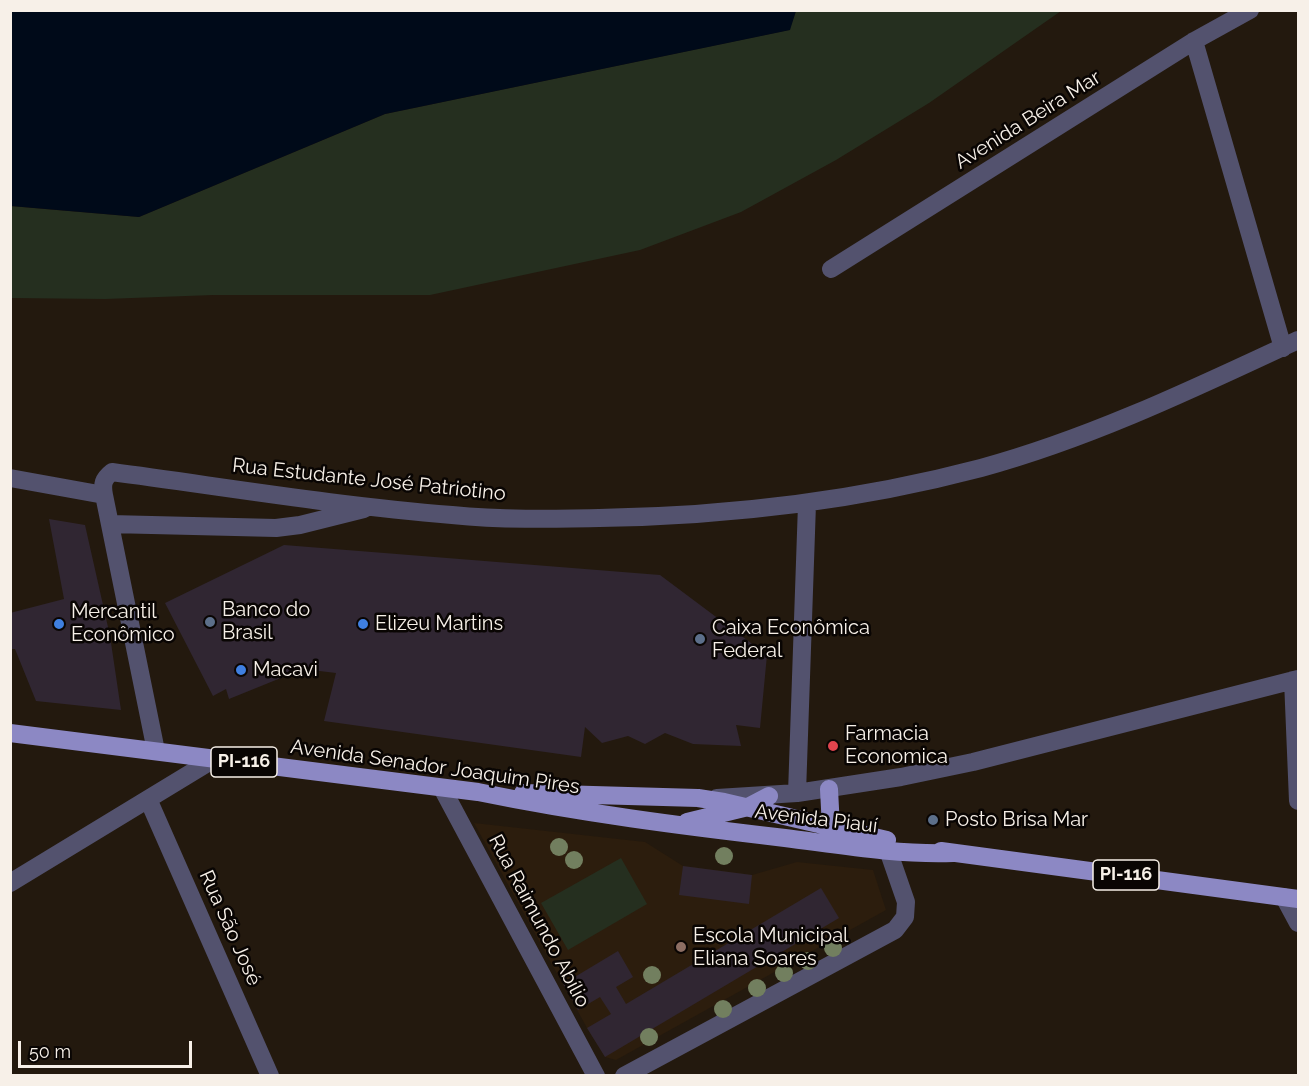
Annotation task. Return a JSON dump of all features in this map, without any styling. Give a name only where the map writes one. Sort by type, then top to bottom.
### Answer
[{"type":"main road","name":"Avenida Senador Joaquim Pires","points":[[10,733],[478,792],[555,808],[674,825]]},
{"type":"main road","points":[[830,789],[831,828]]},
{"type":"main road","name":"Avenida Piauí","points":[[478,792],[698,798],[953,853],[1291,898]]},
{"type":"main road","name":"PI-116","points":[[674,825],[748,807],[769,796]]},
{"type":"main road","name":"Avenida Piauí","points":[[674,825],[888,850],[953,853]]},
{"type":"street","name":"Avenida Beira Mar","points":[[831,269],[1194,41],[1250,10]]},
{"type":"street","points":[[1194,41],[1291,344]]},
{"type":"street","name":"Rua Estudante José Patriotino","points":[[104,495],[102,485],[112,472],[372,507],[473,517],[585,519],[662,517],[807,504],[953,475],[1046,448],[1120,421],[1291,344]]},
{"type":"street","points":[[10,478],[104,495],[156,752]]},
{"type":"street","points":[[797,794],[807,504]]},
{"type":"street","points":[[110,524],[276,528],[308,524],[372,507]]},
{"type":"street","points":[[698,798],[797,794],[974,762],[1296,679],[1299,801]]},
{"type":"street","points":[[10,883],[214,759]]},
{"type":"street","name":"Rua Raimundo Abílio","points":[[442,788],[596,1076]]},
{"type":"street","name":"Rua São José","points":[[148,799],[270,1076]]},
{"type":"street","points":[[624,1076],[895,930],[905,917],[906,902],[888,850]]},
{"type":"street","points":[[1291,898],[1299,923]]},
{"type":"shaded area","name":"Escola Municipal Eliana Soares","points":[[474,823],[645,842],[683,866],[752,875],[797,862],[873,870],[886,910],[616,1060],[605,1057],[587,1028]]},
{"type":"green space","points":[[796,11],[1061,11],[929,103],[836,160],[741,212],[640,250],[430,295],[11,298],[10,206],[139,217],[385,114],[789,30]]},
{"type":"green space","points":[[621,858],[647,904],[568,950],[541,903]]},
{"type":"water","points":[[10,11],[796,11],[790,30],[385,114],[139,217],[11,206]]},
{"type":"building","name":"Mercantil Econômico","points":[[49,519],[85,525],[110,636],[121,710],[36,701],[15,649],[10,649],[10,613],[64,599]]},
{"type":"building","points":[[284,545],[660,575],[767,655],[760,728],[736,725],[741,746],[693,744],[665,733],[645,744],[628,736],[602,743],[585,727],[581,757],[324,721],[336,673],[303,669],[229,699],[226,689],[213,696],[165,603]]},
{"type":"building","points":[[683,866],[752,875],[749,904],[679,895]]},
{"type":"building","points":[[821,888],[839,918],[605,1057],[587,1028],[611,1014],[600,997],[578,1010],[563,984],[618,951],[633,977],[616,987],[626,1004]]},
{"type":"place","name":"Banco do Brasil","points":[[210,622]]},
{"type":"place","name":"Mercantil Econômico","points":[[59,624]]},
{"type":"place","name":"Elizeu Martins","points":[[363,624]]},
{"type":"place","name":"Caixa Econômica Federal","points":[[700,639]]},
{"type":"place","name":"Macavi","points":[[241,670]]},
{"type":"place","name":"Farmacia Economica","points":[[833,746]]},
{"type":"place","name":"Posto Brisa Mar","points":[[933,820]]},
{"type":"place","name":"Escola Municipal Eliana Soares","points":[[681,947]]}]
